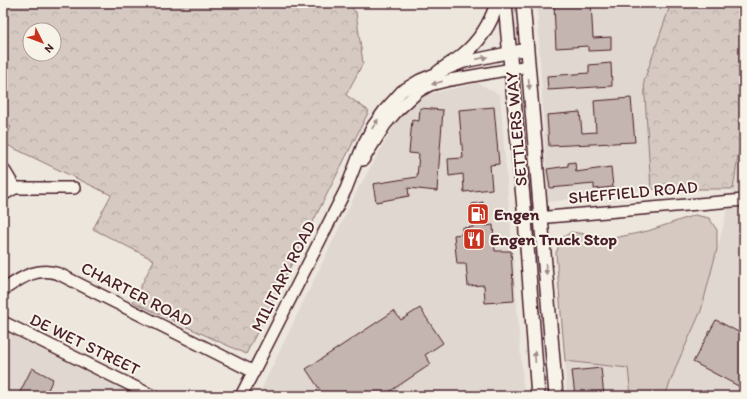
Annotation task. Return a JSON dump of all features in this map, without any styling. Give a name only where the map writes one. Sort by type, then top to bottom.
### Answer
[{"type":"main road","points":[[439,72],[472,46],[485,30],[494,14],[497,3]]},
{"type":"main road","name":"SETTLERS WAY","points":[[506,3],[525,219],[538,396]]},
{"type":"main road","name":"SETTLERS WAY","points":[[523,3],[556,396]]},
{"type":"street","name":"MILITARY ROAD","points":[[241,396],[346,189],[358,157],[374,126],[392,101],[402,91],[420,80],[464,62],[526,49]]},
{"type":"street","name":"MILITARY ROAD","points":[[353,172],[364,158],[385,125],[401,107],[419,91],[430,85],[450,80],[528,66]]},
{"type":"street","points":[[3,168],[14,188]]},
{"type":"street","points":[[3,195],[14,188],[74,188]]},
{"type":"street","name":"SHEFFIELD ROAD","points":[[525,219],[744,200]]},
{"type":"street","name":"CHARTER ROAD","points":[[3,290],[30,274],[38,271],[52,271],[254,372]]},
{"type":"street","name":"DE WET STREET","points":[[3,322],[153,396]]},
{"type":"shaded area","points":[[537,3],[671,3],[644,81],[651,189],[548,202]]},
{"type":"shaded area","points":[[478,83],[500,95],[524,396],[258,396],[357,191],[399,117],[425,95]]},
{"type":"shaded area","points":[[744,119],[744,396],[567,396],[565,361],[628,368],[678,362],[701,311],[733,189]]},
{"type":"shaded area","points":[[3,330],[136,396],[3,396]]},
{"type":"green space","points":[[3,3],[114,3],[118,5],[120,3],[346,3],[356,12],[363,63],[346,95],[369,111],[246,354],[133,302],[154,260],[93,229],[111,195],[3,143],[11,127],[3,123]]},
{"type":"green space","points":[[671,3],[744,3],[744,119],[733,189],[651,189],[644,81]]},
{"type":"green space","points":[[695,215],[709,218],[717,230],[717,249],[701,311],[678,362],[665,396],[631,396],[628,368],[565,361],[556,253],[562,238],[571,232],[614,238],[648,231]]},
{"type":"building","points":[[591,3],[593,38],[611,37],[611,50],[588,51],[588,46],[556,48],[554,5]]},
{"type":"building","points":[[611,63],[612,86],[548,90],[547,76],[589,73],[589,65]]},
{"type":"building","points":[[631,98],[635,142],[549,146],[547,115],[580,112],[582,133],[596,132],[594,101]]},
{"type":"building","points":[[494,107],[499,164],[490,165],[492,189],[464,192],[463,174],[449,176],[448,159],[463,158],[459,110]]},
{"type":"building","points":[[420,108],[443,110],[437,191],[408,188],[409,196],[376,202],[373,184],[417,177],[419,154],[409,153],[412,120],[419,121]]},
{"type":"building","points":[[575,162],[576,172],[611,167],[613,187],[594,189],[594,184],[550,188],[547,169],[568,166],[568,163]]},
{"type":"building","points":[[483,202],[485,226],[493,225],[495,251],[511,251],[514,301],[485,303],[484,285],[468,286],[466,264],[457,264],[454,235],[462,234],[462,228],[473,227],[472,204]]},
{"type":"building","points":[[420,308],[443,343],[425,355],[431,364],[389,392],[391,396],[324,396],[306,369],[394,311],[401,320]]},
{"type":"building","points":[[716,320],[744,335],[744,389],[693,362]]},
{"type":"building","points":[[32,368],[53,379],[45,396],[18,396]]},
{"type":"building","points":[[601,368],[604,396],[575,396],[572,371]]},
{"type":"place","name":"Engen","points":[[478,214]]},
{"type":"place","name":"Engen Truck Stop","points":[[474,239]]}]
